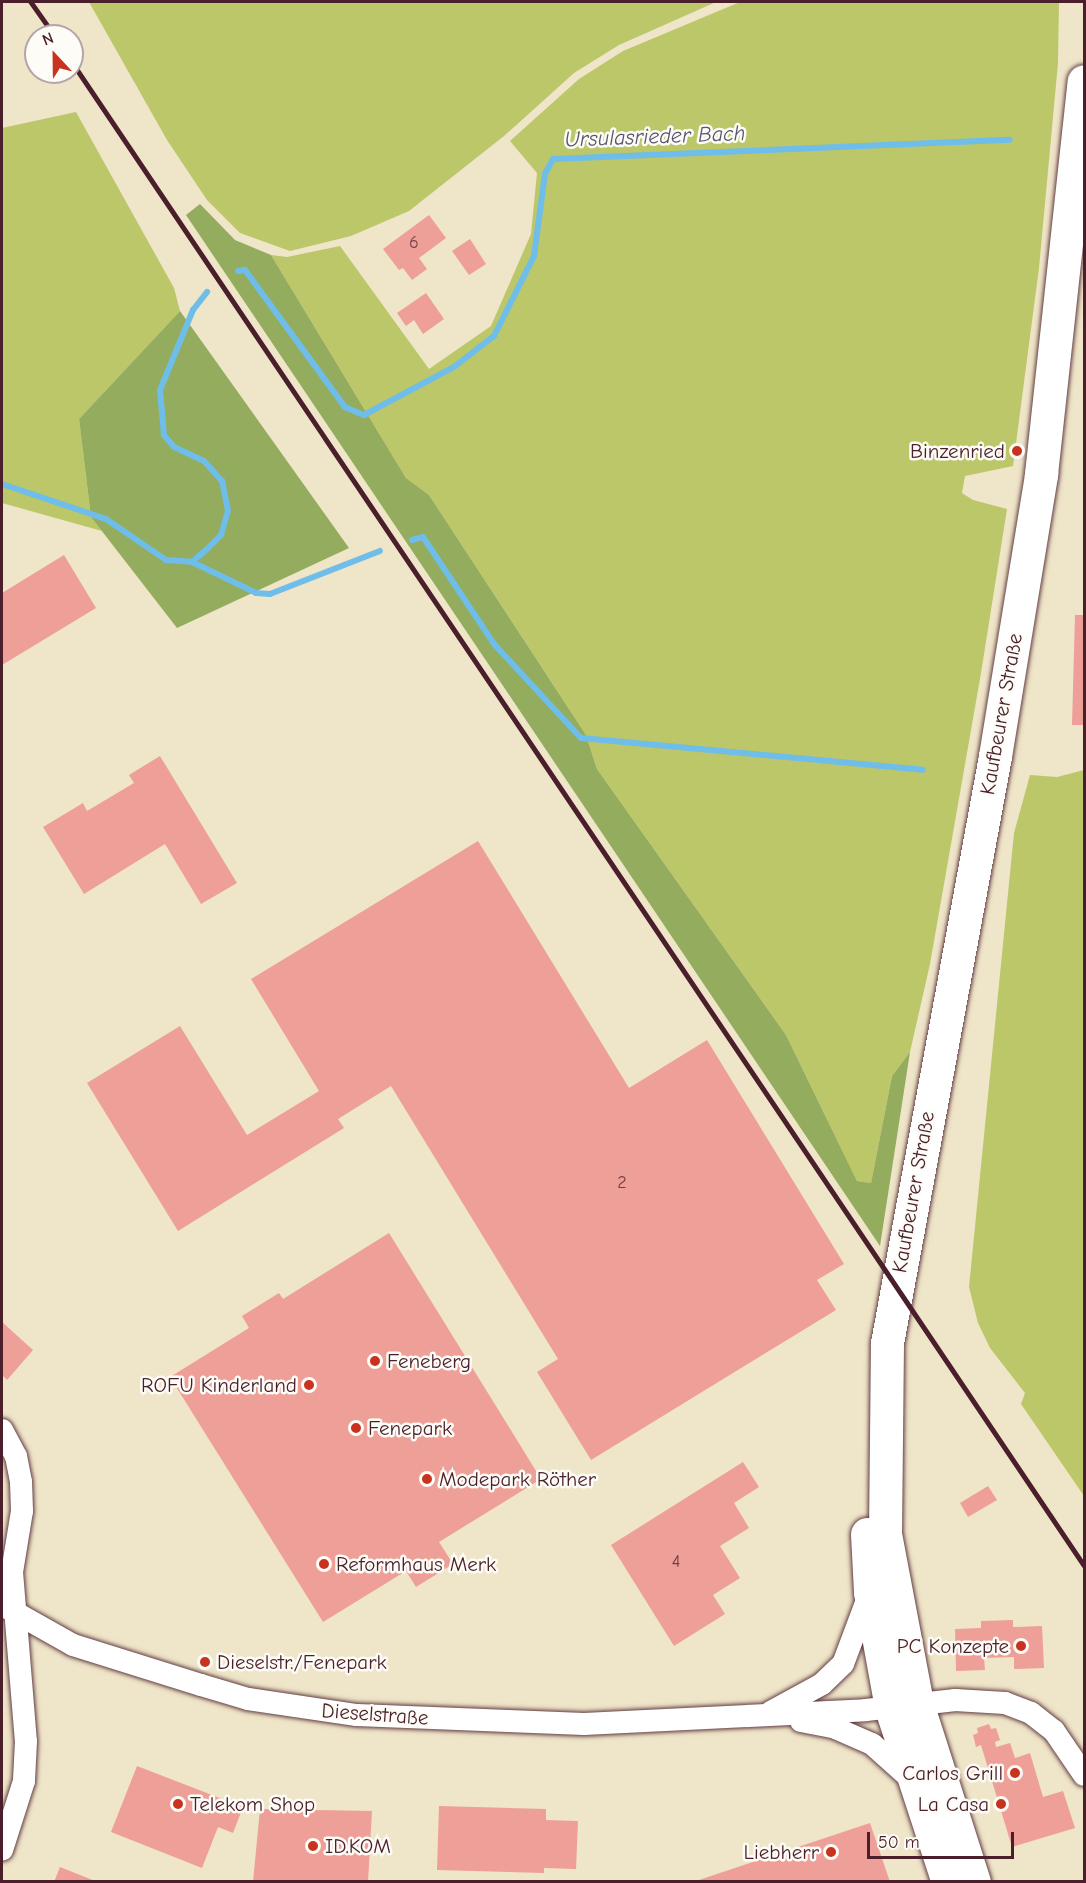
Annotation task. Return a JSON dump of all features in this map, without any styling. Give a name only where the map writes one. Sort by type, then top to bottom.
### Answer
[{"type":"main road","name":"Kaufbeurer Straße","points":[[974,1881],[904,1705],[870,1592],[869,1416],[887,1343],[995,756],[1041,474],[1084,81]]},
{"type":"main road","name":"Kaufbeurer Straße","points":[[887,1343],[885,1533],[904,1705],[913,1780],[948,1881]]},
{"type":"street","points":[[2,1430],[15,1456],[21,1482],[22,1511],[8,1609],[26,1741],[24,1781],[2,1850]]},
{"type":"street","name":"Dieselstraße","points":[[768,1714],[822,1684],[843,1664],[870,1592]]},
{"type":"street","name":"Dieselstraße","points":[[8,1609],[73,1645],[248,1700],[302,1709],[584,1724],[979,1700],[1020,1708],[1054,1731],[1084,1775]]},
{"type":"street","name":"Dieselstraße","points":[[768,1714],[833,1727],[858,1737],[892,1759],[913,1780]]},
{"type":"green space","points":[[89,2],[716,2],[619,45],[574,73],[504,136],[409,211],[351,236],[290,251],[240,233],[207,200],[167,140]]},
{"type":"green space","points":[[740,2],[1059,2],[1058,63],[1039,268],[1013,466],[965,476],[962,493],[973,500],[1007,509],[981,673],[930,964],[910,1052],[892,1076],[871,1183],[857,1181],[786,1035],[597,769],[586,735],[429,495],[406,478],[271,255],[287,257],[340,246],[429,369],[491,326],[531,234],[537,173],[510,141],[579,79],[623,51]]},
{"type":"green space","points":[[76,112],[174,288],[180,311],[79,419],[91,517],[102,531],[2,503],[2,128]]},
{"type":"green space","points":[[200,204],[235,240],[271,255],[406,478],[429,495],[586,735],[597,769],[786,1035],[857,1181],[871,1183],[892,1076],[910,1052],[880,1246],[186,215]]},
{"type":"green space","points":[[180,311],[349,548],[177,628],[91,517],[79,419]]},
{"type":"green space","points":[[1084,770],[1084,1496],[1021,1404],[1025,1393],[990,1348],[978,1323],[969,1287],[1014,833],[1030,775],[1057,777]]},
{"type":"building","points":[[429,215],[446,238],[419,258],[427,269],[412,280],[403,268],[399,270],[383,249]]},
{"type":"building","points":[[470,239],[486,264],[469,275],[452,251]]},
{"type":"building","points":[[426,293],[444,319],[423,334],[414,320],[406,326],[397,313]]},
{"type":"building","points":[[64,555],[96,608],[2,665],[2,593]]},
{"type":"building","points":[[1075,615],[1084,615],[1084,725],[1072,725]]},
{"type":"building","points":[[160,756],[237,883],[201,904],[165,844],[84,894],[43,827],[83,803],[87,811],[134,783],[129,775]]},
{"type":"building","points":[[478,841],[629,1088],[707,1040],[844,1264],[817,1280],[836,1310],[591,1460],[537,1372],[558,1359],[391,1086],[338,1119],[344,1128],[178,1231],[87,1083],[180,1026],[247,1135],[319,1091],[251,979]]},
{"type":"building","name":"Fenepark","points":[[389,1233],[541,1479],[439,1542],[453,1564],[416,1587],[406,1571],[323,1622],[170,1377],[249,1328],[242,1316],[279,1293],[283,1299]]},
{"type":"building","points":[[2,1322],[33,1350],[7,1380],[2,1375]]},
{"type":"building","points":[[743,1462],[759,1487],[734,1503],[749,1528],[720,1546],[740,1578],[713,1595],[725,1614],[674,1646],[611,1545]]},
{"type":"building","points":[[988,1486],[997,1500],[968,1517],[960,1503]]},
{"type":"building","points":[[1013,1620],[1013,1627],[1042,1626],[1044,1668],[1014,1669],[1014,1657],[984,1658],[985,1670],[956,1671],[955,1629],[981,1628],[981,1621]]},
{"type":"building","points":[[989,1724],[991,1729],[996,1728],[1000,1740],[995,1742],[996,1747],[1010,1743],[1015,1758],[1030,1753],[1043,1797],[1063,1791],[1075,1828],[1012,1847],[981,1745],[976,1747],[973,1735],[978,1733],[977,1728]]},
{"type":"building","points":[[137,1766],[243,1807],[233,1833],[218,1827],[202,1868],[111,1832]]},
{"type":"building","points":[[439,1806],[546,1809],[546,1820],[578,1821],[576,1869],[544,1868],[544,1873],[437,1870]]},
{"type":"building","name":"ID.KOM","points":[[260,1809],[372,1811],[368,1882],[253,1882]]},
{"type":"building","name":"Liebherr","points":[[870,1823],[890,1882],[696,1882],[696,1881]]},
{"type":"building","points":[[60,1867],[95,1881],[95,1882],[54,1882]]},
{"type":"waterway","name":"Ursulasrieder Bach","points":[[238,271],[245,270],[345,407],[364,415],[454,367],[494,336],[534,256],[545,174],[553,159],[1010,140]]},
{"type":"waterway","name":"Ursulasrieder Bach","points":[[2,484],[106,519],[166,560],[192,562],[207,549],[221,535],[228,511],[222,481],[204,461],[174,447],[164,435],[160,390],[193,310],[207,292]]},
{"type":"waterway","points":[[412,540],[423,537],[494,644],[581,738],[923,770]]},
{"type":"waterway","points":[[192,562],[256,593],[270,594],[380,551]]},
{"type":"railway","points":[[31,2],[47,24]]},
{"type":"railway","points":[[84,80],[1084,1565]]},
{"type":"place","name":"Binzenried","points":[[1017,451]]},
{"type":"place","name":"Feneberg","points":[[375,1361]]},
{"type":"place","name":"ROFU Kinderland","points":[[309,1385]]},
{"type":"place","name":"Fenepark","points":[[356,1428]]},
{"type":"place","name":"Modepark Röther","points":[[427,1479]]},
{"type":"place","name":"Reformhaus Merk","points":[[324,1564]]},
{"type":"place","name":"PC Konzepte","points":[[1021,1646]]},
{"type":"place","name":"Dieselstr./Fenepark","points":[[205,1662]]},
{"type":"place","name":"Carlos Grill","points":[[1015,1773]]},
{"type":"place","name":"Telekom Shop","points":[[178,1804]]},
{"type":"place","name":"La Casa","points":[[1001,1804]]},
{"type":"place","name":"ID.KOM","points":[[313,1846]]},
{"type":"place","name":"Liebherr","points":[[831,1852]]}]
